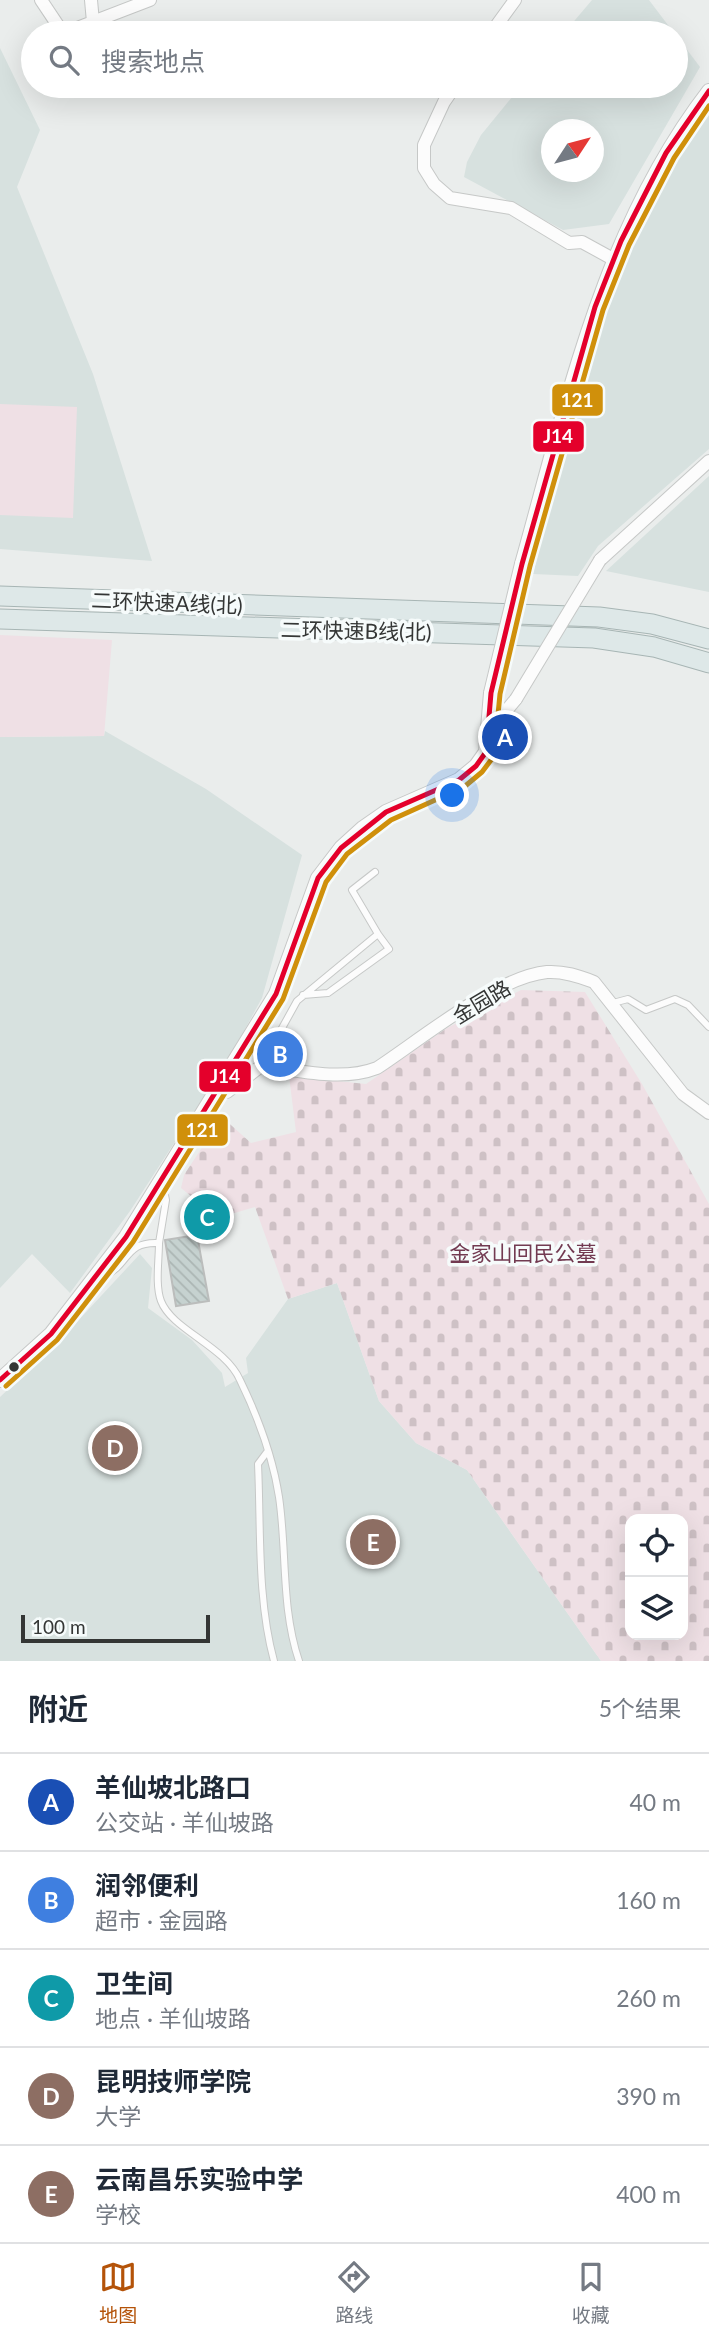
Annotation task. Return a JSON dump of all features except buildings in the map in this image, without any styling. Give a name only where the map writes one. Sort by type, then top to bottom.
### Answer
[{"type":"highway","name":"二环快速A线(北)","points":[[0,596],[598,617],[652,624],[709,639]]},
{"type":"highway","name":"二环快速B线(北)","points":[[0,619],[594,638],[654,647],[709,663]]},
{"type":"street","points":[[41,0],[56,21]]},
{"type":"street","points":[[91,0],[93,21]]},
{"type":"street","points":[[96,21],[150,0]]},
{"type":"street","points":[[499,21],[514,0]]},
{"type":"street","points":[[0,1380],[51,1334],[99,1273],[162,1180],[276,994],[318,878],[341,848],[386,812],[459,780],[476,766],[486,752],[491,693],[522,564],[583,347],[612,259],[666,153],[709,91]]},
{"type":"street","points":[[446,98],[424,145],[424,168],[434,184],[450,198],[511,208],[569,243],[582,242],[612,259]]},
{"type":"street","points":[[489,730],[516,699],[600,560],[709,461]]},
{"type":"street","name":"金园路","points":[[261,1066],[338,1075],[362,1074],[377,1068],[470,1006],[518,979],[547,972],[576,974],[594,982],[684,1094],[709,1113]]},
{"type":"street","points":[[216,1092],[227,1092],[261,1066]]},
{"type":"lane","points":[[303,995],[328,993],[389,948],[352,890],[375,872]]},
{"type":"lane","points":[[261,1066],[303,995],[378,934]]},
{"type":"lane","points":[[613,1003],[628,999],[646,1010],[675,999],[688,1004],[709,1027]]},
{"type":"lane","points":[[162,1180],[166,1200],[159,1243],[161,1300],[169,1314],[221,1354],[240,1377],[267,1452],[279,1497],[290,1634],[299,1661]]},
{"type":"lane","points":[[99,1273],[104,1276],[113,1272],[134,1247],[143,1242],[159,1243]]},
{"type":"lane","points":[[267,1452],[258,1464],[268,1640],[274,1661]]},
{"type":"shaded area","points":[[592,0],[649,0],[665,21],[574,21]]},
{"type":"shaded area","points":[[0,48],[21,91],[21,98],[24,98],[40,130],[17,187],[93,374],[152,561],[0,549]]},
{"type":"shaded area","points":[[688,51],[700,67],[688,88]]},
{"type":"shaded area","points":[[511,98],[682,98],[609,224],[563,230],[464,177],[467,162],[481,135]]},
{"type":"shaded area","points":[[709,103],[709,449],[598,546],[578,576],[533,574],[591,347],[627,251],[679,146]]},
{"type":"shaded area","points":[[709,476],[709,592],[606,571]]},
{"type":"shaded area","points":[[105,731],[206,789],[302,855],[262,998],[228,1060],[130,1211],[70,1293],[32,1254],[0,1288],[0,737],[104,736]]},
{"type":"shaded area","points":[[140,1254],[152,1268],[148,1308],[192,1340],[222,1373],[225,1387],[248,1373],[246,1358],[288,1299],[337,1283],[379,1401],[416,1443],[467,1470],[601,1661],[0,1661],[0,1397],[62,1338]]},
{"type":"green space","points":[[0,404],[77,407],[73,518],[0,515]]},
{"type":"green space","points":[[0,635],[112,640],[104,736],[0,737]]},
{"type":"green space","name":"金家山回民公墓","points":[[521,990],[585,992],[642,1084],[709,1204],[709,1661],[601,1661],[467,1470],[416,1443],[379,1401],[337,1283],[288,1299],[255,1207],[214,1219],[207,1209],[181,1188],[184,1175],[222,1117],[251,1143],[296,1132],[289,1076],[366,1084],[447,1028]]},
{"type":"transit line","name":"J14","points":[[0,1380],[51,1334],[126,1237],[276,994],[318,878],[341,848],[386,812],[459,780],[476,766],[486,752],[491,693],[522,564],[595,307],[621,241],[666,153],[709,91]]},
{"type":"transit line","name":"121","points":[[6,1386],[57,1340],[133,1242],[283,999],[326,882],[347,854],[391,820],[464,787],[482,772],[494,756],[500,694],[530,566],[603,310],[629,245],[674,158],[709,106]]},
{"type":"place","name":"羊仙坡北路口","points":[[505,737]]},
{"type":"place","name":"润邻便利","points":[[280,1054]]},
{"type":"place","name":"卫生间","points":[[207,1217]]},
{"type":"place","name":"昆明技师学院","points":[[115,1448]]},
{"type":"place","name":"云南昌乐实验中学","points":[[373,1542]]}]
